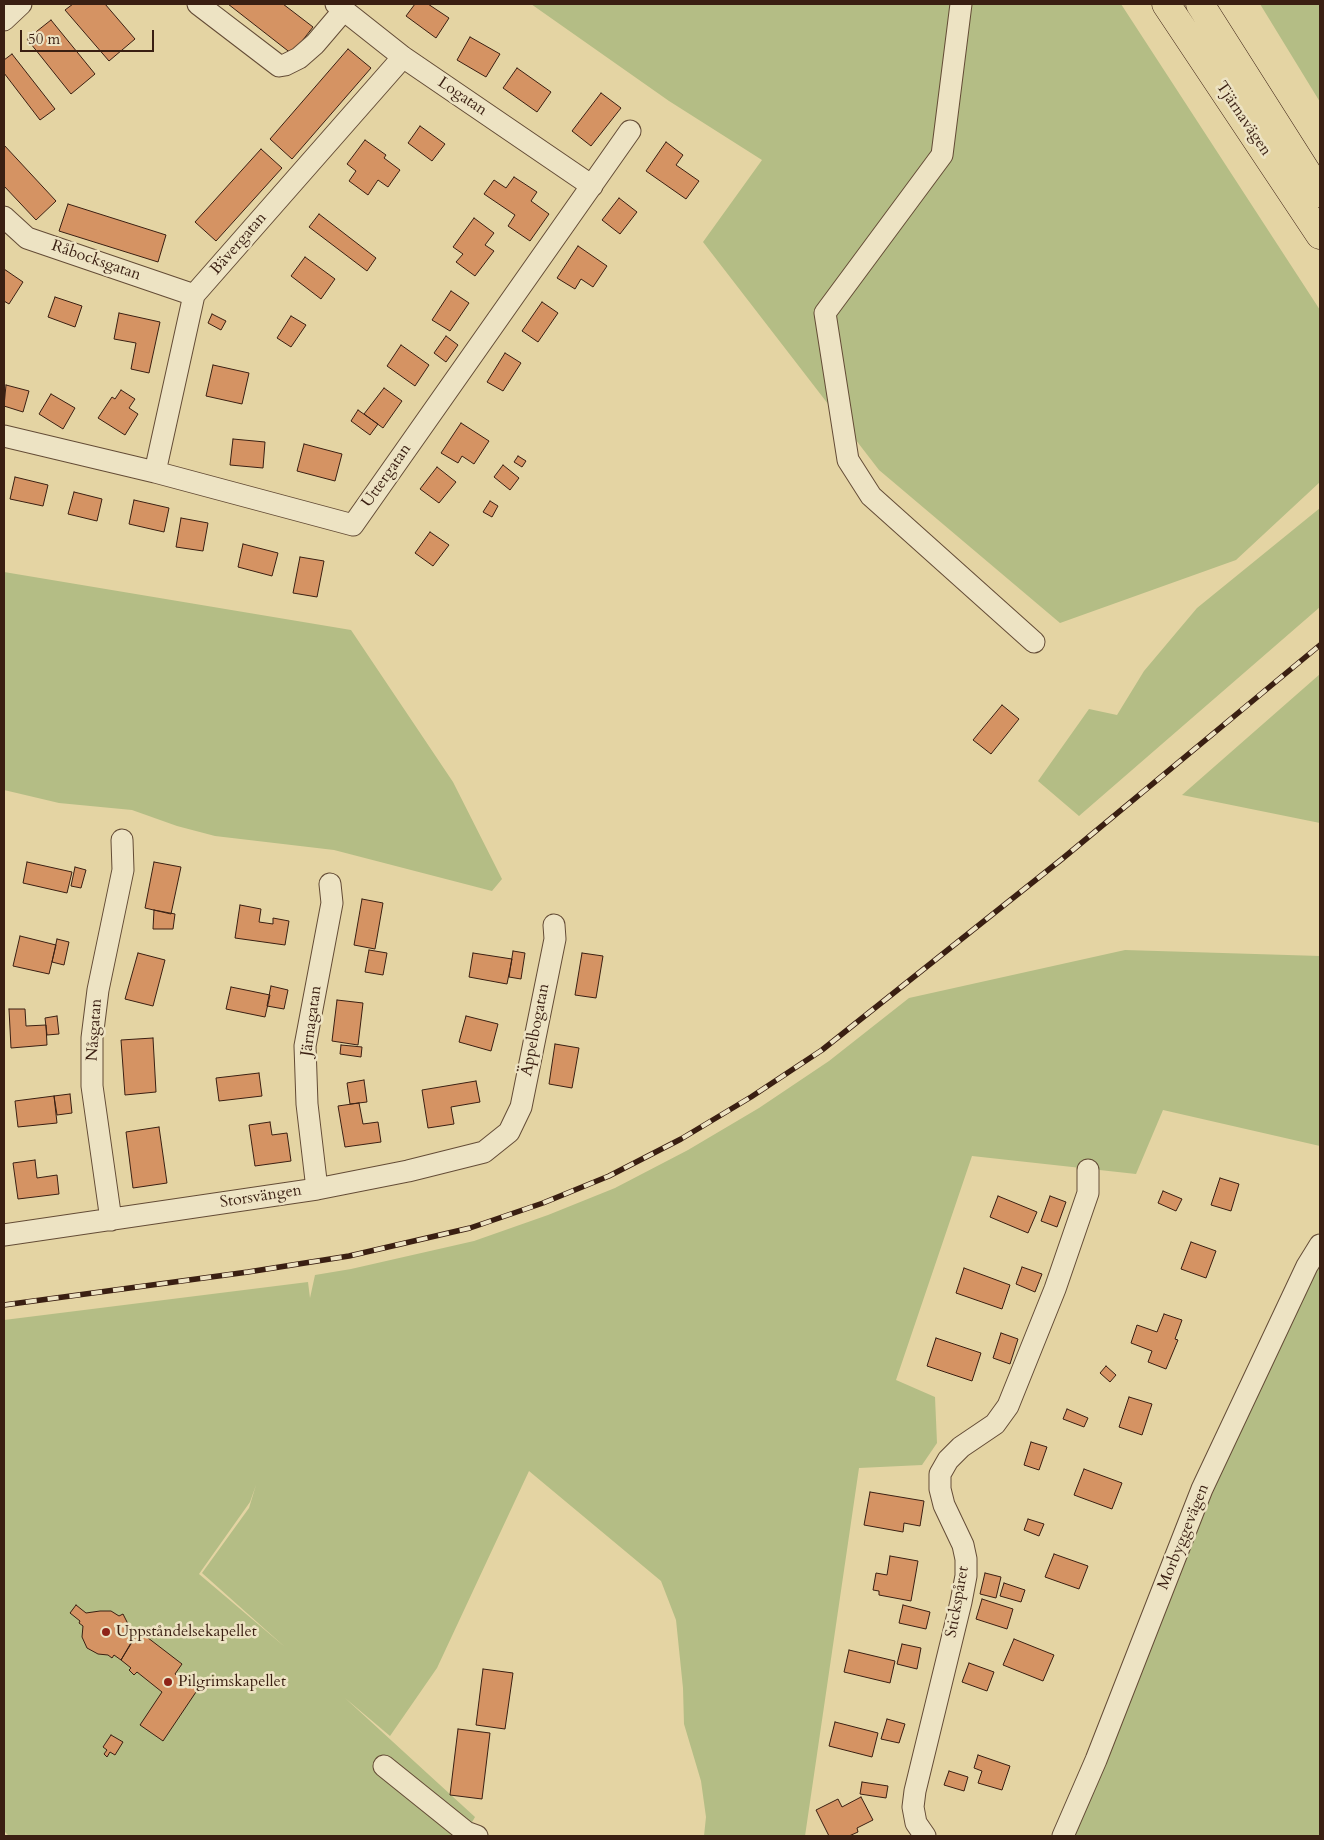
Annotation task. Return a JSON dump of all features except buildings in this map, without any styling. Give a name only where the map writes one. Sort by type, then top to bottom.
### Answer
[{"type":"highway","name":"Tjärnavägen","points":[[1166,4],[1320,235]]},
{"type":"highway","name":"Tjärnavägen","points":[[1200,4],[1320,193]]},
{"type":"street","points":[[4,20],[22,4]]},
{"type":"street","points":[[198,4],[279,66],[299,58],[315,44],[340,7]]},
{"type":"street","points":[[961,4],[942,155],[825,313],[848,460],[871,496],[1034,642]]},
{"type":"street","name":"Logatan","points":[[340,7],[403,56],[592,186]]},
{"type":"street","name":"Bävergatan","points":[[155,472],[194,295],[403,56]]},
{"type":"street","name":"Uttergatan","points":[[4,436],[155,472],[353,526],[500,313],[630,131]]},
{"type":"street","name":"Råbocksgatan","points":[[4,217],[27,238],[194,295]]},
{"type":"street","name":"Nåsgatan","points":[[111,1220],[92,1086],[92,1038],[98,990],[123,870],[122,840]]},
{"type":"street","name":"Järnagatan","points":[[318,1189],[307,1104],[305,1046],[332,903],[330,884]]},
{"type":"street","name":"Äppelbogatan","points":[[509,1132],[521,1107],[555,939],[554,925]]},
{"type":"street","name":"Storsvängen","points":[[4,1235],[318,1189],[408,1171],[484,1152],[509,1132]]},
{"type":"street","name":"Stickspåret","points":[[925,1836],[916,1823],[913,1806],[915,1791],[966,1576],[966,1559],[963,1544],[944,1505],[940,1489],[940,1474],[948,1460],[961,1447],[995,1424],[1008,1406],[1055,1289],[1082,1211],[1088,1193],[1088,1170]]},
{"type":"street","name":"Morbyggevägen","points":[[1063,1836],[1096,1760],[1202,1490],[1307,1266],[1320,1245]]},
{"type":"street","points":[[384,1766],[470,1835]]},
{"type":"green space","points":[[531,4],[1121,4],[1320,310],[1320,482],[1236,560],[1060,623],[879,470],[703,242],[762,160],[669,101]]},
{"type":"green space","points":[[1260,4],[1320,4],[1320,102]]},
{"type":"green space","points":[[1320,508],[1320,607],[1079,816],[1038,781],[1089,709],[1117,715],[1144,671],[1197,608]]},
{"type":"green space","points":[[4,572],[351,630],[453,782],[502,879],[492,891],[334,850],[215,836],[177,826],[132,810],[59,803],[4,790]]},
{"type":"green space","points":[[1320,674],[1320,823],[1182,795]]},
{"type":"green space","points":[[1125,950],[1320,956],[1320,1146],[1163,1110],[1136,1174],[972,1156],[896,1380],[935,1397],[937,1443],[922,1465],[859,1468],[805,1836],[704,1836],[706,1817],[701,1781],[684,1724],[683,1688],[676,1620],[661,1581],[529,1471],[437,1668],[390,1736],[345,1698],[475,1817],[464,1836],[9,1836],[4,1831],[4,1320],[308,1282],[310,1298],[315,1275],[351,1269],[474,1241],[548,1215],[615,1188],[688,1150],[759,1108],[829,1061],[909,998]],"holes":[[[256,1485],[249,1508],[202,1573],[285,1647],[199,1574],[250,1502]]]},
{"type":"green space","points":[[1320,1245],[1320,1836],[1063,1836],[1202,1489]]},
{"type":"railway","points":[[4,1305],[248,1272],[349,1256],[470,1228],[543,1203],[609,1176],[681,1139],[751,1097],[822,1050],[1062,859],[1320,645]]},
{"type":"place","name":"Uppståndelsekapellet","points":[[106,1632]]},
{"type":"place","name":"Pilgrimskapellet","points":[[168,1682]]}]
